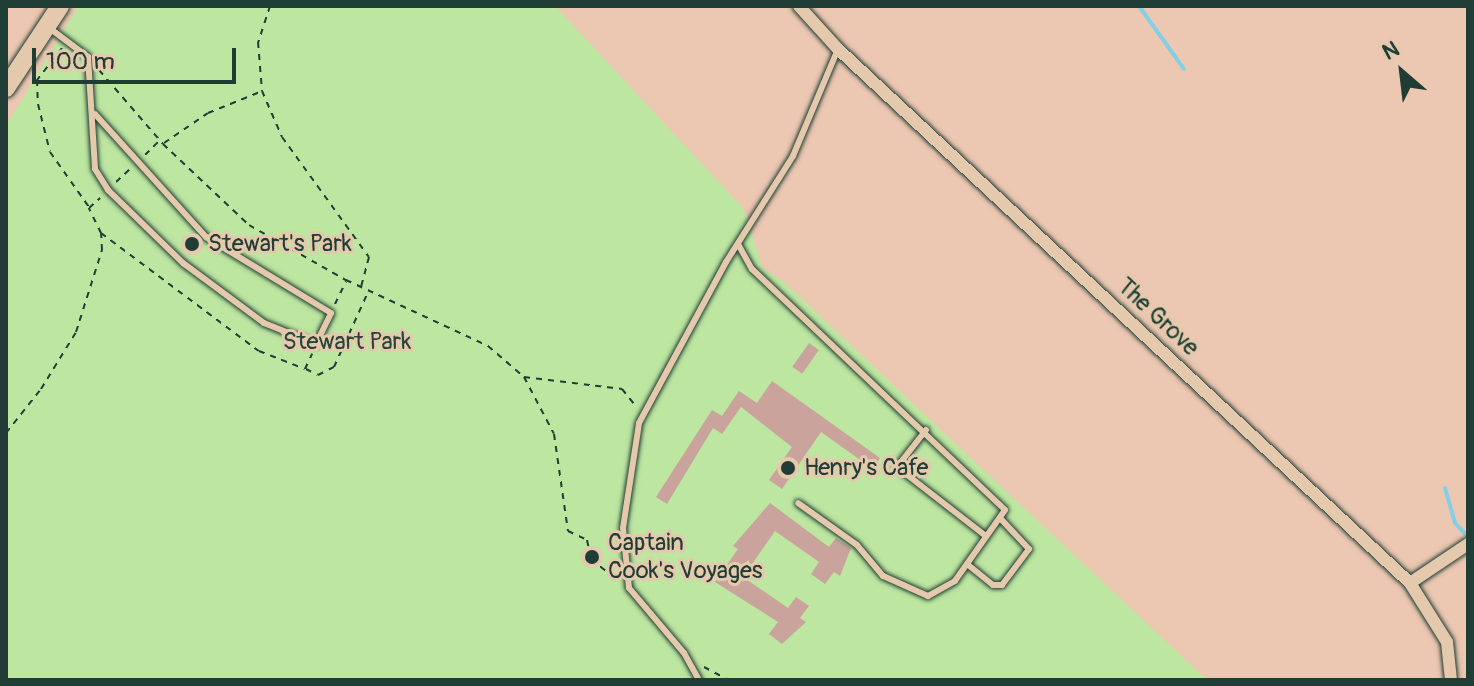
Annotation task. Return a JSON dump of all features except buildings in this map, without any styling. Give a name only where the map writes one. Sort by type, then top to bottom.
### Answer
[{"type":"main road","points":[[6,88],[60,6]]},
{"type":"street","name":"The Grove","points":[[799,6],[838,49],[1410,583],[1447,642],[1451,680]]},
{"type":"street","points":[[1410,583],[1468,544]]},
{"type":"lane","points":[[48,27],[88,57],[95,114],[95,169],[108,190],[183,263],[264,323],[316,344],[331,313],[206,237],[95,114]]},
{"type":"lane","points":[[699,680],[684,653],[629,588],[623,528],[639,423],[738,244],[793,156],[838,49]]},
{"type":"lane","points":[[738,244],[752,269],[926,430],[1005,510],[967,564],[939,593],[916,593],[883,576],[857,545],[798,503]]},
{"type":"lane","points":[[926,430],[897,467],[986,536]]},
{"type":"lane","points":[[967,564],[993,585],[1002,585],[1029,549],[1000,518]]},
{"type":"path","points":[[270,6],[258,42],[262,91],[282,137],[369,257],[361,287]]},
{"type":"path","points":[[6,433],[41,389],[76,332],[102,250],[101,233],[89,208],[50,152],[38,104],[37,80],[67,40]]},
{"type":"path","points":[[88,57],[162,142],[249,225],[346,280],[488,346],[524,377],[554,434],[568,531],[587,540],[591,559],[629,588]]},
{"type":"path","points":[[142,158],[208,113],[262,91]]},
{"type":"path","points":[[115,183],[129,170]]},
{"type":"path","points":[[89,208],[100,198]]},
{"type":"path","points":[[101,233],[259,351],[318,375],[334,367],[369,291]]},
{"type":"path","points":[[331,313],[346,280]]},
{"type":"path","points":[[305,369],[316,344]]},
{"type":"path","points":[[524,377],[622,389],[635,401],[639,423]]},
{"type":"path","points":[[684,653],[728,680]]},
{"type":"green space","name":"Stewart Park","points":[[78,6],[555,6],[743,208],[763,268],[784,282],[1207,680],[6,680],[6,126]]},
{"type":"waterway","points":[[1139,6],[1184,69]]},
{"type":"waterway","points":[[1445,488],[1455,523],[1468,537]]},
{"type":"place","name":"Stewart's Park","points":[[192,244]]},
{"type":"place","name":"Henry's Cafe","points":[[788,468]]},
{"type":"place","name":"Captain Cook's Voyages","points":[[592,557]]}]
